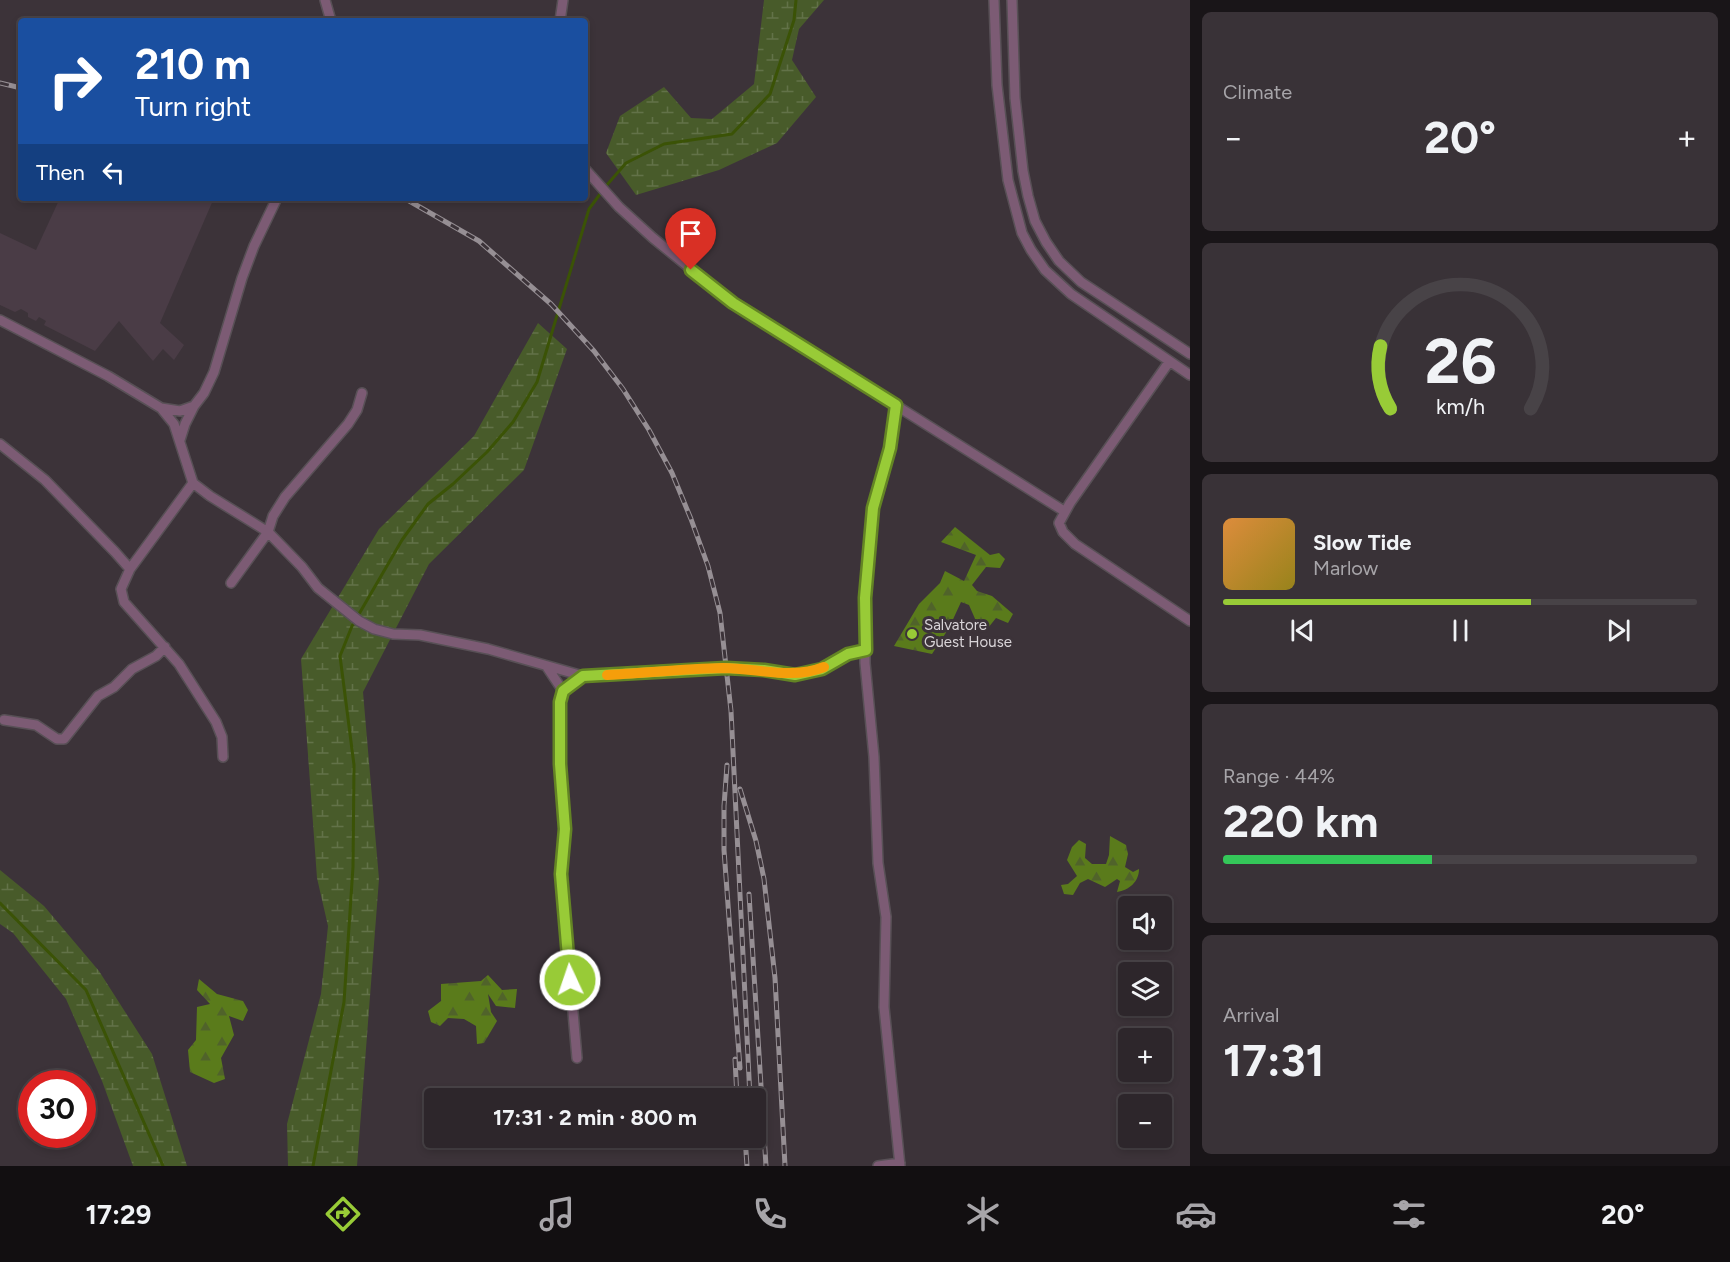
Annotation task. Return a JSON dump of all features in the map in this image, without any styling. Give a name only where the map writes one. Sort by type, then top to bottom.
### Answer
[{"type":"street","points":[[325,0],[330,18]]},
{"type":"street","points":[[560,18],[563,0]]},
{"type":"street","points":[[994,0],[998,85],[1008,180],[1022,233],[1045,270],[1071,294],[1190,375]]},
{"type":"street","points":[[1012,0],[1015,89],[1023,171],[1033,213],[1046,242],[1063,266],[1081,282],[1190,354]]},
{"type":"street","points":[[588,172],[619,207],[652,238],[733,303],[1064,511]]},
{"type":"street","points":[[180,442],[184,424],[204,393],[214,372],[242,278],[276,201]]},
{"type":"street","points":[[0,320],[99,371],[161,408],[174,424],[192,483],[268,532],[302,567],[318,588],[359,621],[374,629],[393,634],[420,635],[488,649],[583,676],[726,668],[764,670],[795,675],[822,669],[848,654],[866,650]]},
{"type":"street","points":[[1169,362],[1064,511],[1059,527],[1075,544],[1190,621]]},
{"type":"street","points":[[231,583],[268,532],[273,516],[285,496],[348,424],[357,410],[362,393]]},
{"type":"street","points":[[878,1166],[900,1165],[884,1007],[886,917],[878,863],[865,598],[873,508],[890,448],[896,405]]},
{"type":"street","points":[[161,408],[180,411],[194,406]]},
{"type":"street","points":[[0,444],[45,480],[116,552],[129,569]]},
{"type":"street","points":[[192,483],[129,569],[121,589],[124,602],[179,664],[216,722],[222,737],[223,757]]},
{"type":"street","points":[[4,720],[36,725],[57,739],[67,737],[92,701],[122,681],[132,669],[156,656],[165,647]]},
{"type":"street","points":[[547,667],[563,691]]},
{"type":"street","points":[[577,1058],[561,874],[565,829],[560,754],[560,702],[563,691],[583,676]]},
{"type":"shaded area","points":[[59,201],[213,201],[160,323],[184,345],[174,360],[163,349],[153,361],[119,321],[95,351],[44,325],[46,321],[39,317],[36,321],[28,317],[28,313],[21,309],[15,312],[0,305],[0,233],[36,250]]},
{"type":"green space","points":[[764,0],[824,0],[799,29],[792,60],[816,97],[777,143],[719,170],[636,195],[606,153],[620,116],[664,87],[691,118],[712,119],[754,84]]},
{"type":"green space","points":[[538,323],[567,349],[524,470],[429,564],[363,692],[379,879],[357,1166],[288,1166],[287,1124],[321,994],[328,926],[317,878],[301,659],[379,529],[474,436]]},
{"type":"green space","points":[[955,527],[990,555],[999,553],[1005,559],[1000,568],[986,567],[972,585],[977,591],[992,596],[1013,614],[1008,623],[996,618],[988,628],[976,621],[969,605],[961,602],[949,628],[932,654],[894,646],[919,604],[940,583],[945,571],[964,581],[976,555],[941,542]]},
{"type":"green space","points":[[1110,836],[1126,845],[1128,854],[1125,867],[1133,872],[1139,869],[1135,881],[1126,889],[1117,892],[1120,881],[1117,879],[1105,887],[1088,879],[1080,883],[1073,895],[1064,894],[1061,885],[1068,884],[1077,876],[1067,860],[1072,847],[1079,840],[1086,844],[1085,858],[1092,864],[1106,864]]},
{"type":"green space","points":[[0,870],[44,906],[99,971],[152,1054],[187,1166],[133,1166],[102,1081],[66,999],[13,933],[0,924]]},
{"type":"green space","points":[[488,975],[502,990],[517,989],[515,1008],[496,1006],[488,994],[491,1012],[497,1021],[484,1043],[477,1044],[476,1026],[464,1019],[448,1018],[440,1026],[431,1022],[428,1011],[441,1001],[441,984],[481,981]]},
{"type":"green space","points":[[199,979],[217,994],[243,1001],[248,1010],[243,1021],[229,1016],[234,1035],[221,1058],[225,1079],[214,1083],[190,1072],[188,1050],[196,1040],[197,1007],[210,1004],[197,990]]},
{"type":"waterway","points":[[313,1166],[344,1002],[353,867],[354,765],[340,656],[352,626],[402,540],[428,504],[487,452],[513,422],[537,382],[589,209],[626,163],[664,144],[732,134],[770,94],[794,20],[796,0]]},
{"type":"waterway","points":[[0,903],[86,990],[163,1166]]},
{"type":"railway","points":[[0,83],[18,87]]},
{"type":"railway","points":[[409,201],[479,241],[551,304],[594,351],[623,389],[649,430],[672,473],[691,519],[708,566],[720,613],[731,711],[750,1088]]},
{"type":"railway","points":[[727,765],[724,850],[740,1068]]},
{"type":"railway","points":[[740,789],[756,841],[764,879],[775,978],[785,1166]]},
{"type":"railway","points":[[749,894],[766,1166]]},
{"type":"railway","points":[[735,1059],[736,1088]]},
{"type":"railway","points":[[746,1148],[747,1166]]},
{"type":"slow traffic","points":[[607,675],[726,668],[764,670],[795,675],[824,667]]},
{"type":"place","name":"Salvatore Guest House","points":[[912,634]]},
{"type":"route","points":[[570,980],[561,874],[565,829],[560,764],[560,702],[563,691],[583,676],[726,668],[764,670],[795,675],[822,669],[848,654],[866,650],[865,598],[873,508],[890,448],[896,405],[733,303],[691,270]]}]
